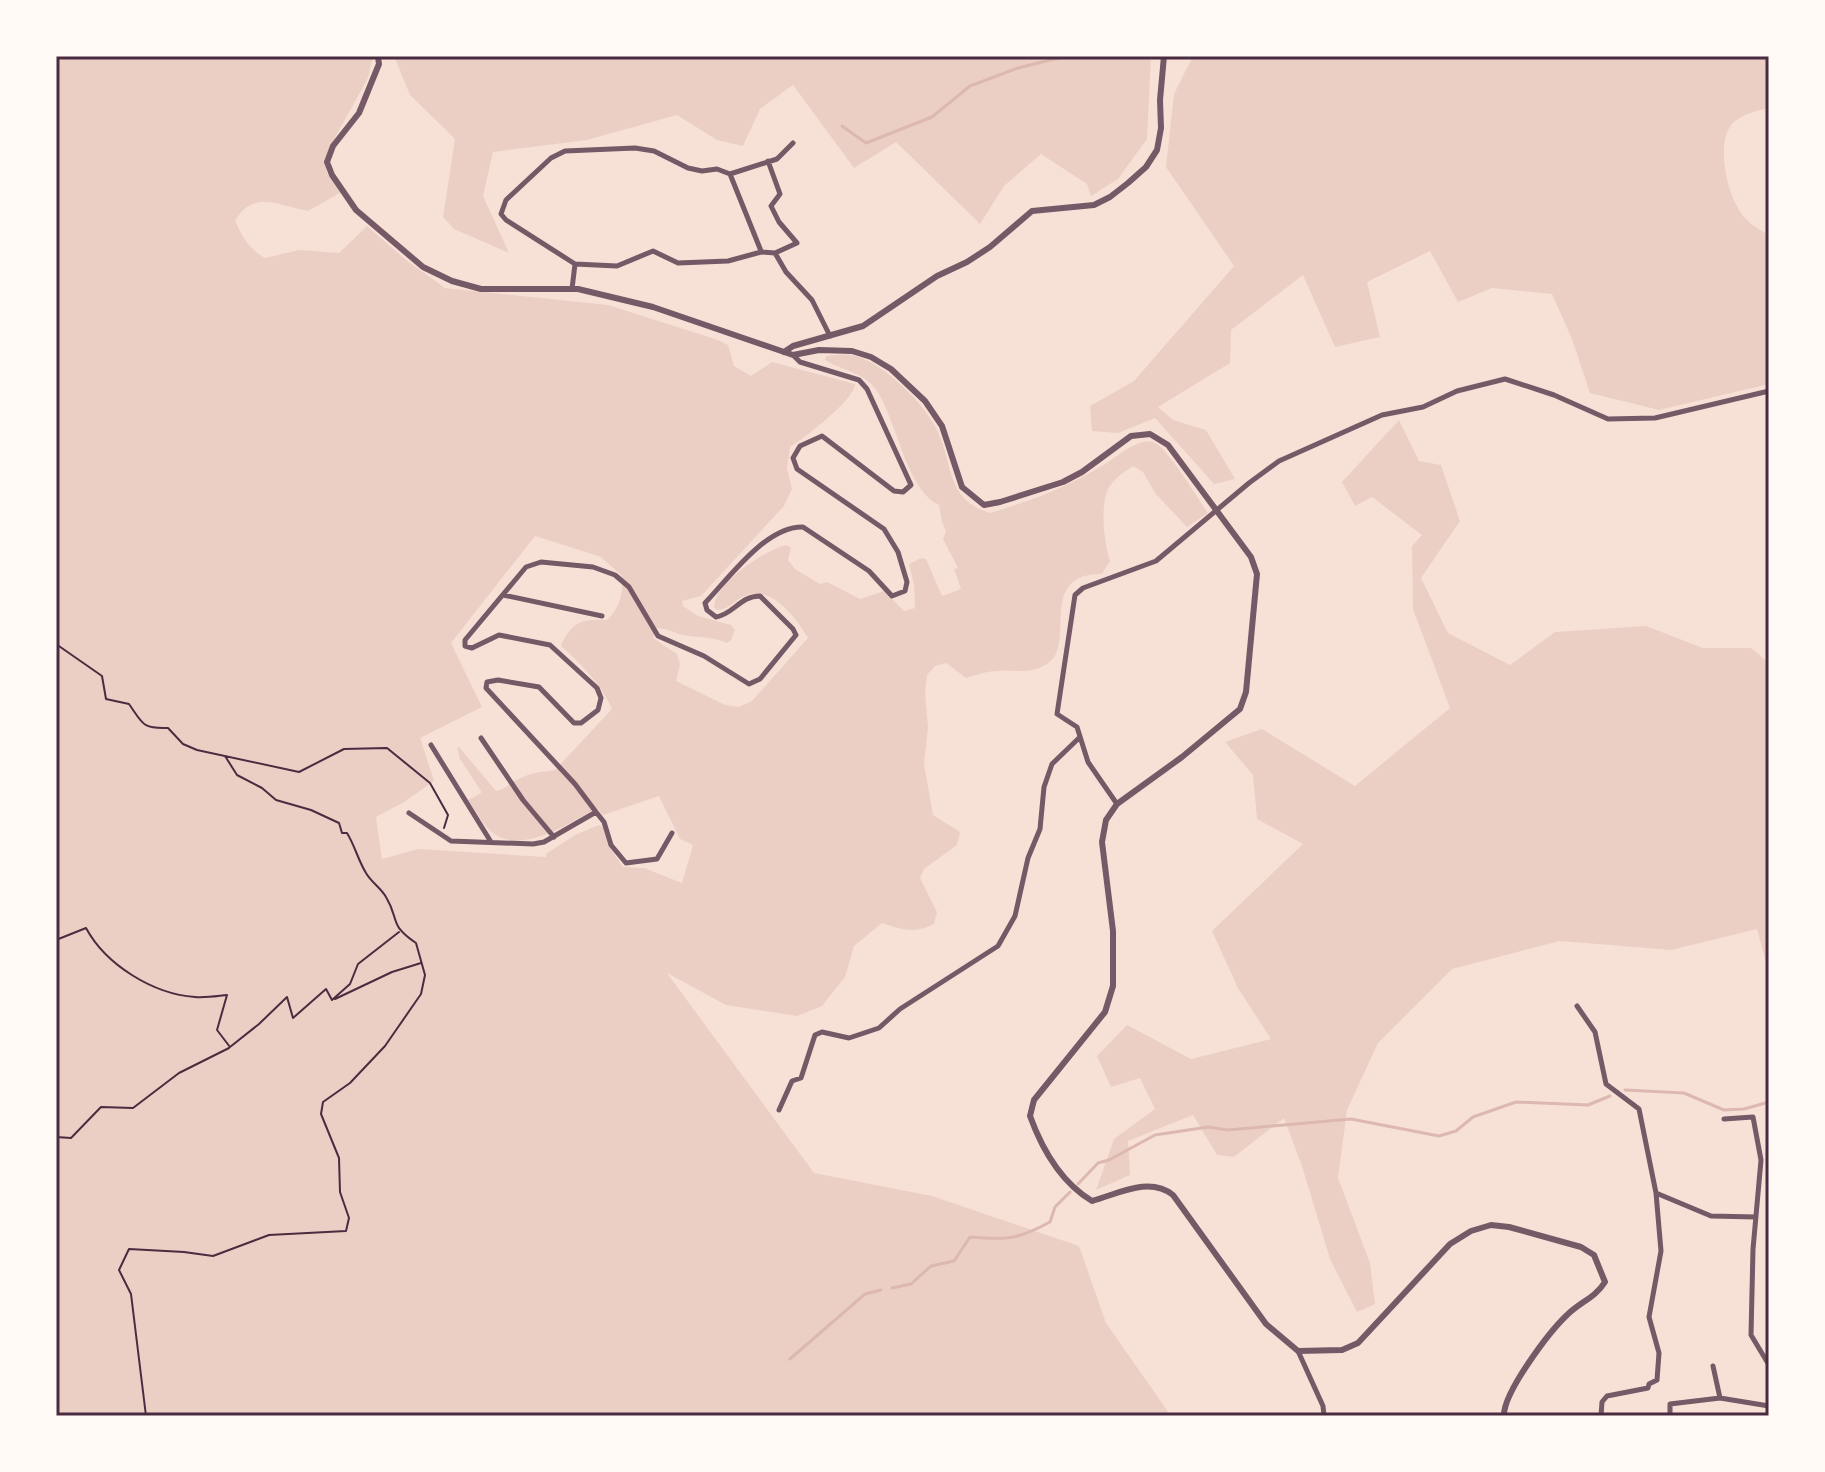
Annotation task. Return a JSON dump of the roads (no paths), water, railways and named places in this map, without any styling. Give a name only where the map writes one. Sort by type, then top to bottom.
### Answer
[{"type":"street","points":[[378,56],[379,64],[359,113],[333,146],[327,162],[332,175],[356,210],[423,267],[452,281],[481,289],[572,289],[653,307],[793,355],[800,362],[859,380],[867,389],[911,485],[903,492],[894,491],[822,436],[800,446],[793,458],[797,469],[884,529],[898,552],[907,582],[905,591],[892,596],[869,571],[803,527],[788,528],[770,536],[705,603],[707,610],[716,617],[726,615],[751,596],[760,596],[793,629],[796,635],[760,679],[749,684],[704,656],[658,636],[629,587],[615,575],[593,567],[541,562],[526,567],[465,640],[465,646],[472,648],[499,635],[550,645],[597,688],[601,698],[598,710],[581,723],[574,723],[539,687],[498,680],[487,682],[486,688],[575,784],[604,822],[611,845],[626,863],[657,859],[672,833]]},
{"type":"street","points":[[784,352],[793,346],[863,326],[937,276],[990,247],[1032,211],[1094,205],[1128,183],[1146,167],[1157,150],[1164,56]]},
{"type":"street","points":[[768,161],[780,194],[771,206],[779,222],[797,243],[775,253],[761,252],[728,261],[678,263],[653,251],[617,266],[575,264],[549,250],[501,214],[506,200],[551,158],[565,151],[635,148],[654,151],[688,168],[702,171],[717,169],[730,174],[768,161],[777,159],[793,143]]},
{"type":"street","points":[[730,174],[761,252]]},
{"type":"street","points":[[775,253],[786,272],[812,300],[830,336]]},
{"type":"street","points":[[572,289],[575,264]]},
{"type":"street","points":[[793,355],[819,350],[852,351],[871,357],[891,369],[934,413],[942,426],[962,487],[984,505],[1063,482],[1131,436],[1150,434],[1168,445],[1251,557],[1257,574],[1246,692],[1240,709],[1182,757],[1117,804],[1106,820],[1102,842],[1113,931],[1113,986],[1105,1012],[1034,1100],[1030,1116],[1054,1163],[1079,1193],[1092,1201],[1150,1185],[1163,1187],[1173,1195],[1266,1324],[1298,1351],[1323,1406],[1324,1416]]},
{"type":"street","points":[[1117,804],[1088,762],[1081,736],[1072,722],[1057,714],[1075,595],[1083,588],[1156,561],[1279,461],[1382,415],[1423,407],[1457,391],[1505,379],[1554,395],[1608,419],[1655,418],[1769,391]]},
{"type":"street","points":[[503,595],[602,616]]},
{"type":"street","points":[[779,1110],[792,1081],[801,1078],[815,1035],[822,1032],[849,1038],[879,1028],[900,1009],[998,946],[1015,916],[1028,858],[1040,829],[1044,787],[1052,764],[1081,736]]},
{"type":"street","points":[[481,738],[523,800],[554,837]]},
{"type":"street","points":[[431,745],[491,842]]},
{"type":"street","points":[[409,813],[451,841],[533,844],[554,837],[596,812]]},
{"type":"street","points":[[1577,1006],[1595,1032],[1606,1084],[1639,1109],[1656,1193],[1661,1251],[1649,1317],[1659,1353],[1657,1380],[1648,1388],[1607,1396],[1602,1402],[1601,1416]]},
{"type":"street","points":[[1724,1119],[1753,1117],[1761,1160],[1753,1249],[1751,1335],[1769,1365]]},
{"type":"street","points":[[1656,1193],[1711,1216],[1756,1217]]},
{"type":"street","points":[[1298,1351],[1342,1350],[1358,1343],[1450,1244],[1471,1231],[1491,1225],[1509,1227],[1581,1247],[1594,1255],[1605,1282],[1597,1295],[1568,1314],[1539,1351],[1510,1392],[1503,1406],[1504,1416]]},
{"type":"street","points":[[1713,1366],[1720,1398]]},
{"type":"street","points":[[1670,1416],[1670,1404],[1720,1398],[1769,1406]]},
{"type":"waterway","points":[[842,126],[866,143],[932,117],[970,86],[1018,68],[1066,56]]},
{"type":"waterway","points":[[1625,1090],[1684,1093],[1724,1110],[1744,1109],[1769,1102]]},
{"type":"waterway","points":[[1078,1184],[1098,1163],[1155,1135],[1208,1127],[1228,1130],[1351,1119],[1439,1136],[1456,1131],[1473,1117],[1516,1102],[1588,1105],[1610,1096]]},
{"type":"waterway","points":[[892,1288],[911,1284],[931,1266],[954,1261],[970,1237],[1011,1237],[1050,1222],[1055,1207],[1070,1192]]},
{"type":"waterway","points":[[790,1359],[865,1294],[881,1290]]}]
